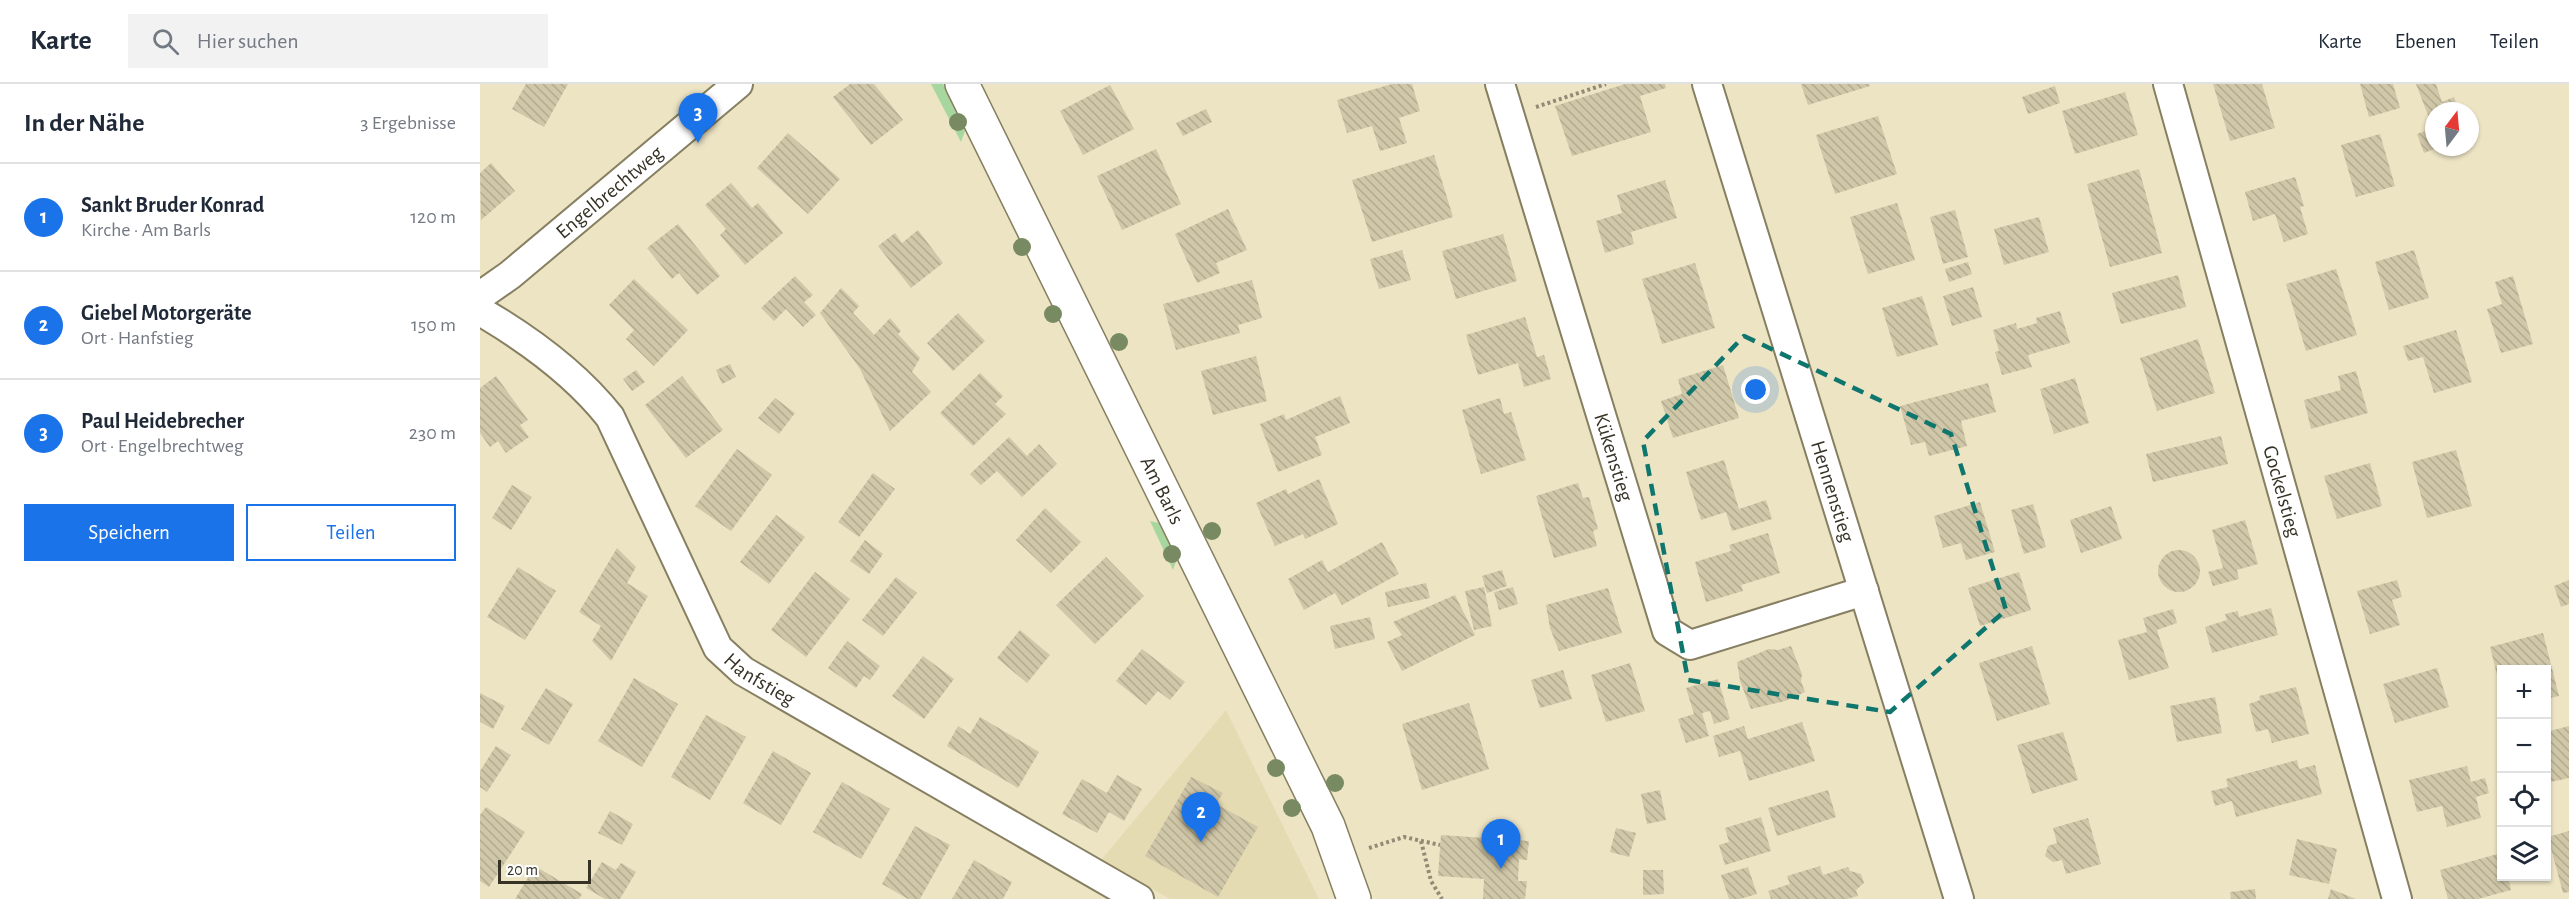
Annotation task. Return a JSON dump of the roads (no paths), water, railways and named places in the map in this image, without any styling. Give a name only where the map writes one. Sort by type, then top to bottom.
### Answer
[{"type":"street","name":"Engelbrechtweg","points":[[480,296],[510,275],[738,84]]},
{"type":"street","name":"Am Barls","points":[[962,84],[1328,826],[1354,899]]},
{"type":"street","name":"Kükenstieg","points":[[1500,84],[1666,631],[1690,645],[1864,591]]},
{"type":"street","name":"Hennenstieg","points":[[1707,84],[1959,899]]},
{"type":"street","name":"Gockelstieg","points":[[2168,84],[2397,899]]},
{"type":"street","name":"Hanfstieg","points":[[480,311],[515,332],[592,395],[610,417],[718,648],[729,661],[752,677],[1139,899]]},
{"type":"place","name":"Paul Heidebrecher","points":[[698,143]]},
{"type":"place","name":"Giebel Motorgeräte","points":[[1201,842]]},
{"type":"place","name":"Sankt Bruder Konrad","points":[[1501,869]]}]
